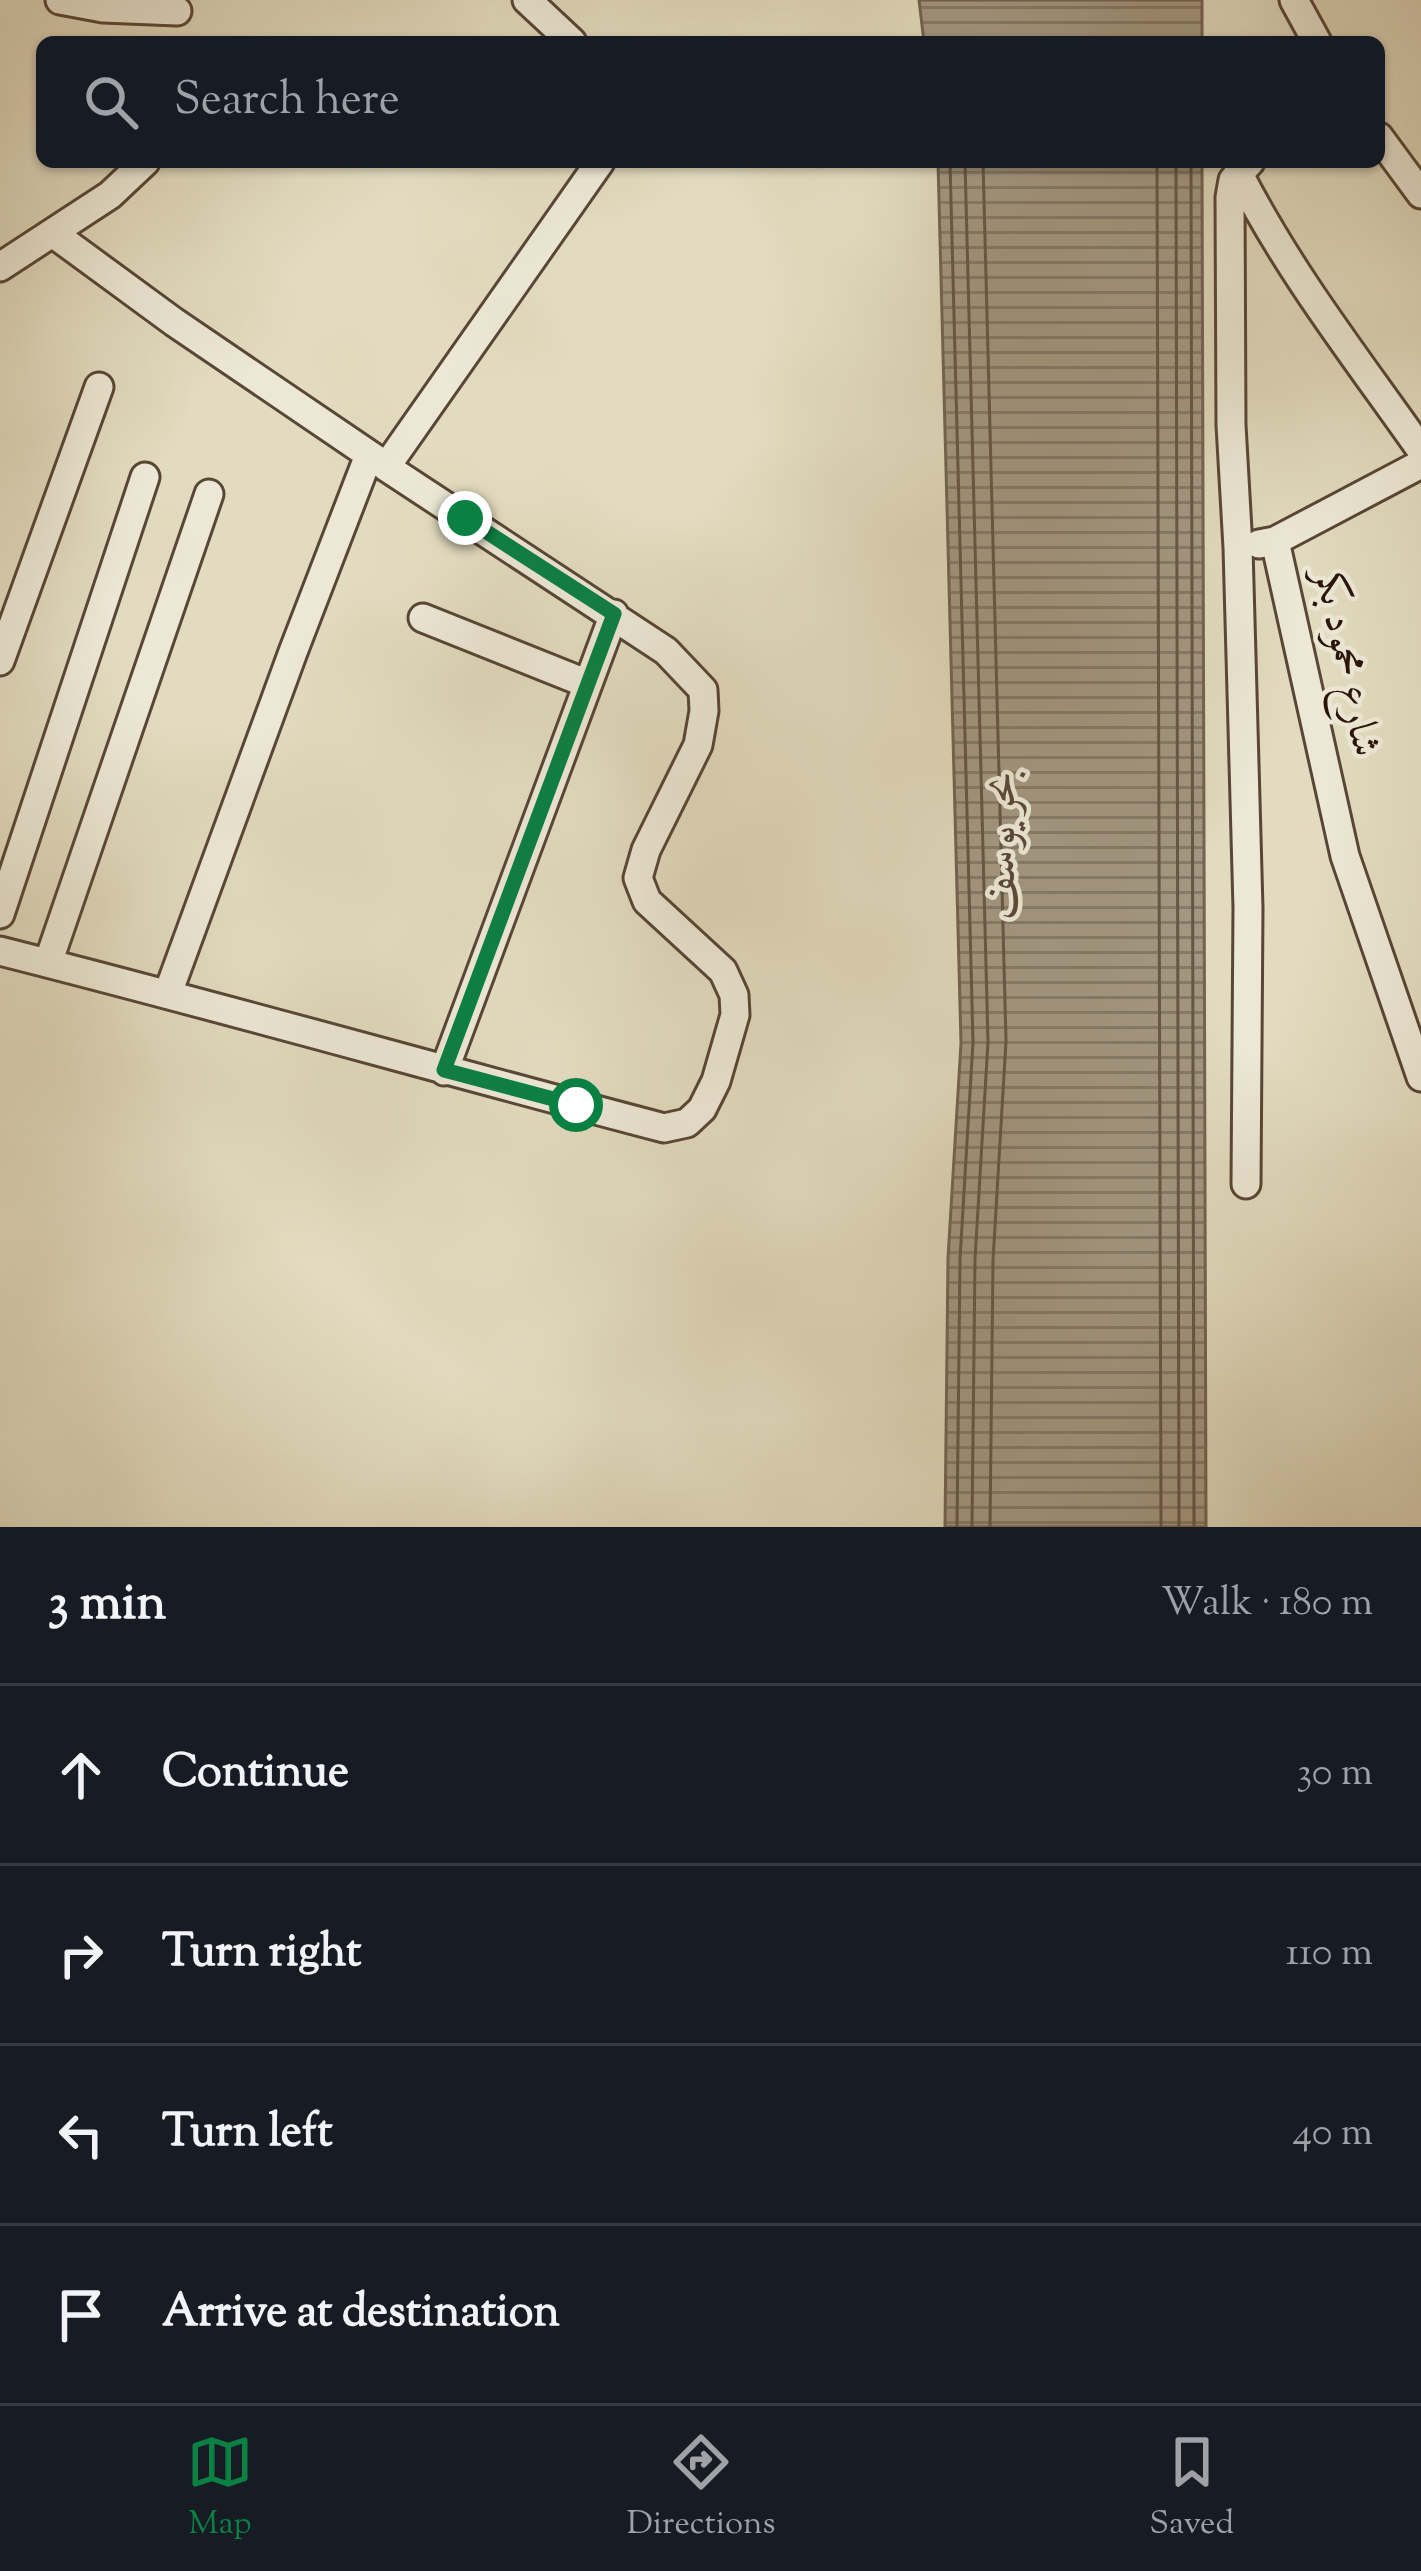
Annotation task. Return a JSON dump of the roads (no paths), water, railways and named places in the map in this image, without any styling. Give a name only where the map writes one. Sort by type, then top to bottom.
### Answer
[{"type":"street","points":[[60,0],[103,8],[176,6],[174,36]]},
{"type":"street","points":[[527,0],[566,36]]},
{"type":"street","points":[[1294,0],[1314,36]]},
{"type":"street","points":[[1385,145],[1421,194]]},
{"type":"street","points":[[0,267],[110,195],[139,168]]},
{"type":"street","points":[[167,994],[378,461],[596,168]]},
{"type":"street","points":[[1243,168],[1233,180],[1230,197],[1231,424],[1248,908],[1246,1184]]},
{"type":"street","points":[[1244,168],[1262,218],[1421,449]]},
{"type":"street","points":[[0,951],[664,1128],[686,1123],[702,1109],[716,1081],[736,1015],[734,994],[723,970],[647,902],[638,878],[646,850],[698,746],[703,690],[666,651],[614,614],[378,461],[54,234]]},
{"type":"street","points":[[0,661],[99,387]]},
{"type":"street","points":[[1238,548],[1275,541],[1421,464]]},
{"type":"street","points":[[0,914],[146,477]]},
{"type":"street","points":[[48,963],[209,494]]},
{"type":"street","name":"شارع محمود بكر","points":[[1275,541],[1345,856],[1415,1034],[1421,1077]]},
{"type":"street","points":[[444,1070],[614,614]]},
{"type":"street","points":[[423,618],[588,684]]},
{"type":"water","points":[[919,0],[1202,0],[1202,36],[923,36]]},
{"type":"water","name":"بحر يوسف","points":[[938,168],[1202,168],[1206,1527],[945,1527],[948,1258],[961,1043]]}]
